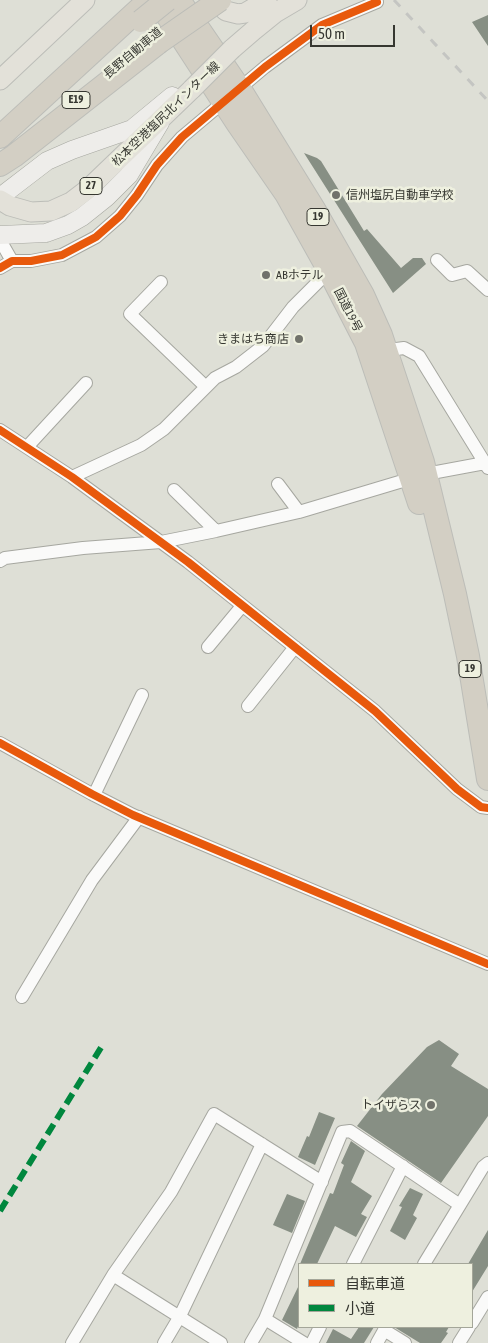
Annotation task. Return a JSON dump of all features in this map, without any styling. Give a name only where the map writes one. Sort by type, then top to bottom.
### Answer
[{"type":"highway","name":"国道19号","points":[[157,0],[188,47],[232,95],[314,209],[363,295],[377,352],[418,477],[440,566],[455,594],[468,656],[488,779]]},
{"type":"highway","name":"長野自動車道","points":[[0,137],[147,19],[167,0]]},
{"type":"highway","name":"国道19号","points":[[180,0],[232,95],[237,124],[286,194],[366,343],[377,352]]},
{"type":"highway","name":"長野自動車道","points":[[147,19],[197,0]]},
{"type":"highway","points":[[0,164],[14,156],[147,19],[220,0]]},
{"type":"main road","points":[[0,80],[85,0]]},
{"type":"main road","points":[[33,50],[96,0]]},
{"type":"main road","points":[[214,0],[226,10],[238,14],[245,13],[267,0]]},
{"type":"main road","name":"松本空港塩尻北インター線","points":[[2,196],[10,206],[31,212],[51,210],[65,204],[88,189],[164,116],[189,86],[231,47],[275,13],[297,0]]},
{"type":"main road","points":[[147,19],[188,47]]},
{"type":"street","points":[[0,268],[12,261],[31,261],[62,255],[96,237],[120,216],[157,165],[182,137],[265,67],[322,25],[377,2]]},
{"type":"street","points":[[2,196],[42,165],[58,156],[132,129],[189,86]]},
{"type":"street","points":[[0,235],[46,233],[68,225],[82,217],[118,187],[138,162],[164,116]]},
{"type":"street","points":[[0,240],[12,261]]},
{"type":"street","points":[[437,260],[452,275],[467,271],[488,290]]},
{"type":"street","points":[[72,478],[141,445],[164,429],[215,378],[236,367],[263,346],[293,306],[328,272]]},
{"type":"street","points":[[161,282],[130,314],[206,387]]},
{"type":"street","points":[[0,560],[83,548],[161,542],[216,532],[300,512],[418,477],[486,466],[419,356],[404,348],[377,352]]},
{"type":"street","points":[[27,447],[86,382]]},
{"type":"street","points":[[0,430],[72,478],[161,542],[382,717],[458,789],[480,807],[488,808]]},
{"type":"street","points":[[278,484],[300,512]]},
{"type":"street","points":[[174,490],[216,532]]},
{"type":"street","points":[[208,647],[242,606]]},
{"type":"street","points":[[248,706],[294,647]]},
{"type":"street","points":[[94,795],[142,695]]},
{"type":"street","points":[[0,743],[94,795],[139,817],[488,964]]},
{"type":"street","points":[[22,996],[92,880],[139,817]]},
{"type":"street","points":[[72,1343],[113,1275],[171,1192],[214,1114],[322,1182]]},
{"type":"street","points":[[251,1343],[265,1319],[342,1132],[350,1131],[460,1205]]},
{"type":"street","points":[[164,1343],[180,1316],[262,1144]]},
{"type":"street","points":[[425,1263],[483,1167],[488,1163]]},
{"type":"street","points":[[353,1263],[403,1166]]},
{"type":"street","points":[[477,1178],[488,1185]]},
{"type":"street","points":[[113,1275],[221,1343]]},
{"type":"street","points":[[473,1321],[488,1297]]},
{"type":"street","points":[[265,1319],[304,1343]]},
{"type":"street","points":[[312,1343],[320,1328]]},
{"type":"street","points":[[459,1343],[468,1328]]},
{"type":"street","points":[[377,1343],[385,1329],[405,1343]]},
{"type":"building","points":[[488,15],[488,46],[472,22]]},
{"type":"building","name":"信州塩尻自動車学校","points":[[304,153],[321,161],[364,231],[367,229],[401,268],[413,258],[422,258],[426,264],[393,293]]},
{"type":"building","name":"トイザらス","points":[[439,1040],[459,1054],[451,1066],[488,1089],[488,1116],[441,1183],[357,1126],[382,1094],[427,1047]]},
{"type":"building","points":[[319,1112],[335,1118],[315,1165],[298,1157],[307,1136],[309,1137]]},
{"type":"building","points":[[351,1141],[365,1151],[351,1182],[372,1196],[361,1214],[367,1217],[356,1237],[335,1226],[317,1263],[300,1263],[330,1193],[333,1194],[344,1165],[341,1163]]},
{"type":"building","points":[[410,1188],[423,1194],[413,1215],[417,1218],[405,1240],[390,1231],[402,1207],[399,1206]]},
{"type":"building","points":[[287,1194],[305,1201],[292,1233],[273,1225]]},
{"type":"building","points":[[488,1230],[488,1266],[473,1290],[473,1263],[469,1263]]},
{"type":"building","points":[[298,1287],[297,1329],[282,1320]]},
{"type":"building","points":[[358,1328],[373,1328],[364,1343],[326,1343],[333,1329],[351,1339]]},
{"type":"building","points":[[396,1328],[448,1328],[446,1332],[448,1333],[441,1343],[420,1343]]},
{"type":"railway","points":[[394,0],[488,101]]},
{"type":"marked path","points":[[0,1211],[102,1046]]},
{"type":"cycle path","points":[[0,268],[12,261],[31,261],[62,255],[96,237],[120,216],[157,165],[182,137],[265,67],[322,25],[377,2]]},
{"type":"cycle path","points":[[0,430],[72,477],[188,562],[375,711],[457,789],[481,807],[488,808]]},
{"type":"cycle path","points":[[0,743],[133,815],[488,964]]},
{"type":"place","name":"信州塩尻自動車学校","points":[[336,195]]},
{"type":"place","name":"ABホテル","points":[[266,275]]},
{"type":"place","name":"きまはち商店","points":[[299,339]]},
{"type":"place","name":"トイザらス","points":[[431,1105]]}]
